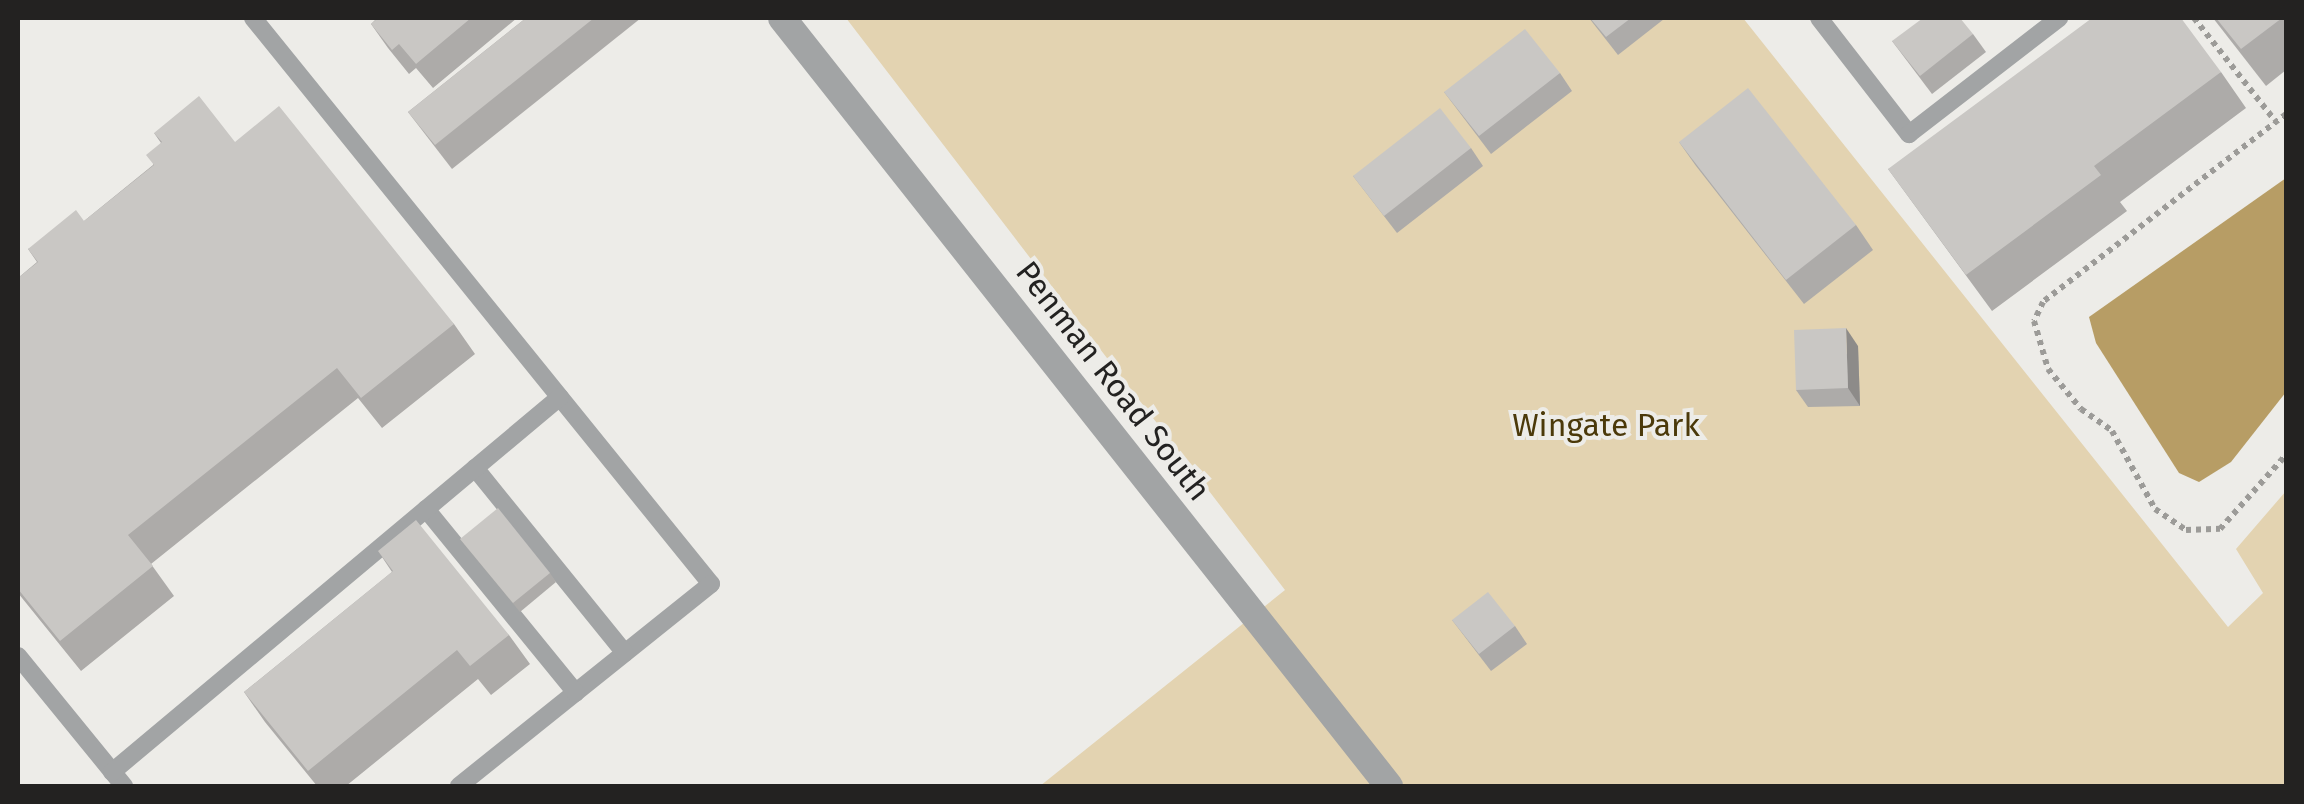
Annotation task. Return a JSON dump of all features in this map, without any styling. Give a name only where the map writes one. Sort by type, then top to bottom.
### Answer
[{"type":"street","name":"Penman Road South","points":[[782,18],[1389,786]]},
{"type":"lane","points":[[253,18],[711,584],[459,786]]},
{"type":"lane","points":[[1819,18],[1909,134],[2059,18]]},
{"type":"lane","points":[[18,656],[118,779],[560,397]]},
{"type":"lane","points":[[475,468],[625,653]]},
{"type":"lane","points":[[426,509],[576,692]]},
{"type":"path","points":[[2194,18],[2276,122]]},
{"type":"path","points":[[2286,114],[2043,302],[2034,322],[2048,369],[2081,410],[2112,431],[2155,509],[2186,530],[2220,529],[2286,455]]},
{"type":"green space","name":"Wingate Park","points":[[846,18],[1743,18],[2228,627],[2263,593],[2236,549],[2286,491],[2286,786],[1040,786],[1285,590]]},
{"type":"shaded area","points":[[2286,178],[2286,392],[2231,462],[2199,482],[2179,473],[2096,343],[2089,317]]},
{"type":"building","points":[[378,18],[471,18],[416,64],[399,44],[392,50],[371,24]]},
{"type":"building","points":[[526,18],[594,18],[435,145],[408,112]]},
{"type":"building","points":[[1590,18],[1631,18],[1606,37]]},
{"type":"building","points":[[1923,18],[1960,18],[1973,34],[1920,76],[1892,41]]},
{"type":"building","points":[[2092,18],[2181,18],[2221,72],[2094,166],[2101,175],[1966,275],[1888,169]]},
{"type":"building","points":[[2216,18],[2282,18],[2241,49]]},
{"type":"building","points":[[1525,29],[1560,73],[1479,136],[1444,92]]},
{"type":"building","points":[[1748,88],[1856,225],[1786,280],[1679,142]]},
{"type":"building","points":[[199,96],[235,142],[279,106],[454,324],[361,398],[337,368],[128,535],[153,566],[60,641],[18,589],[18,278],[38,262],[28,249],[76,210],[84,221],[154,165],[146,155],[162,142],[154,133]]},
{"type":"building","points":[[1440,108],[1471,148],[1384,216],[1353,176]]},
{"type":"building","points":[[1846,328],[1848,388],[1796,390],[1794,330]]},
{"type":"building","points":[[498,508],[550,573],[513,603],[460,539]]},
{"type":"building","points":[[416,520],[509,635],[470,666],[457,650],[308,771],[244,692],[393,571],[378,551]]},
{"type":"building","points":[[1488,592],[1515,626],[1479,654],[1452,620]]}]
